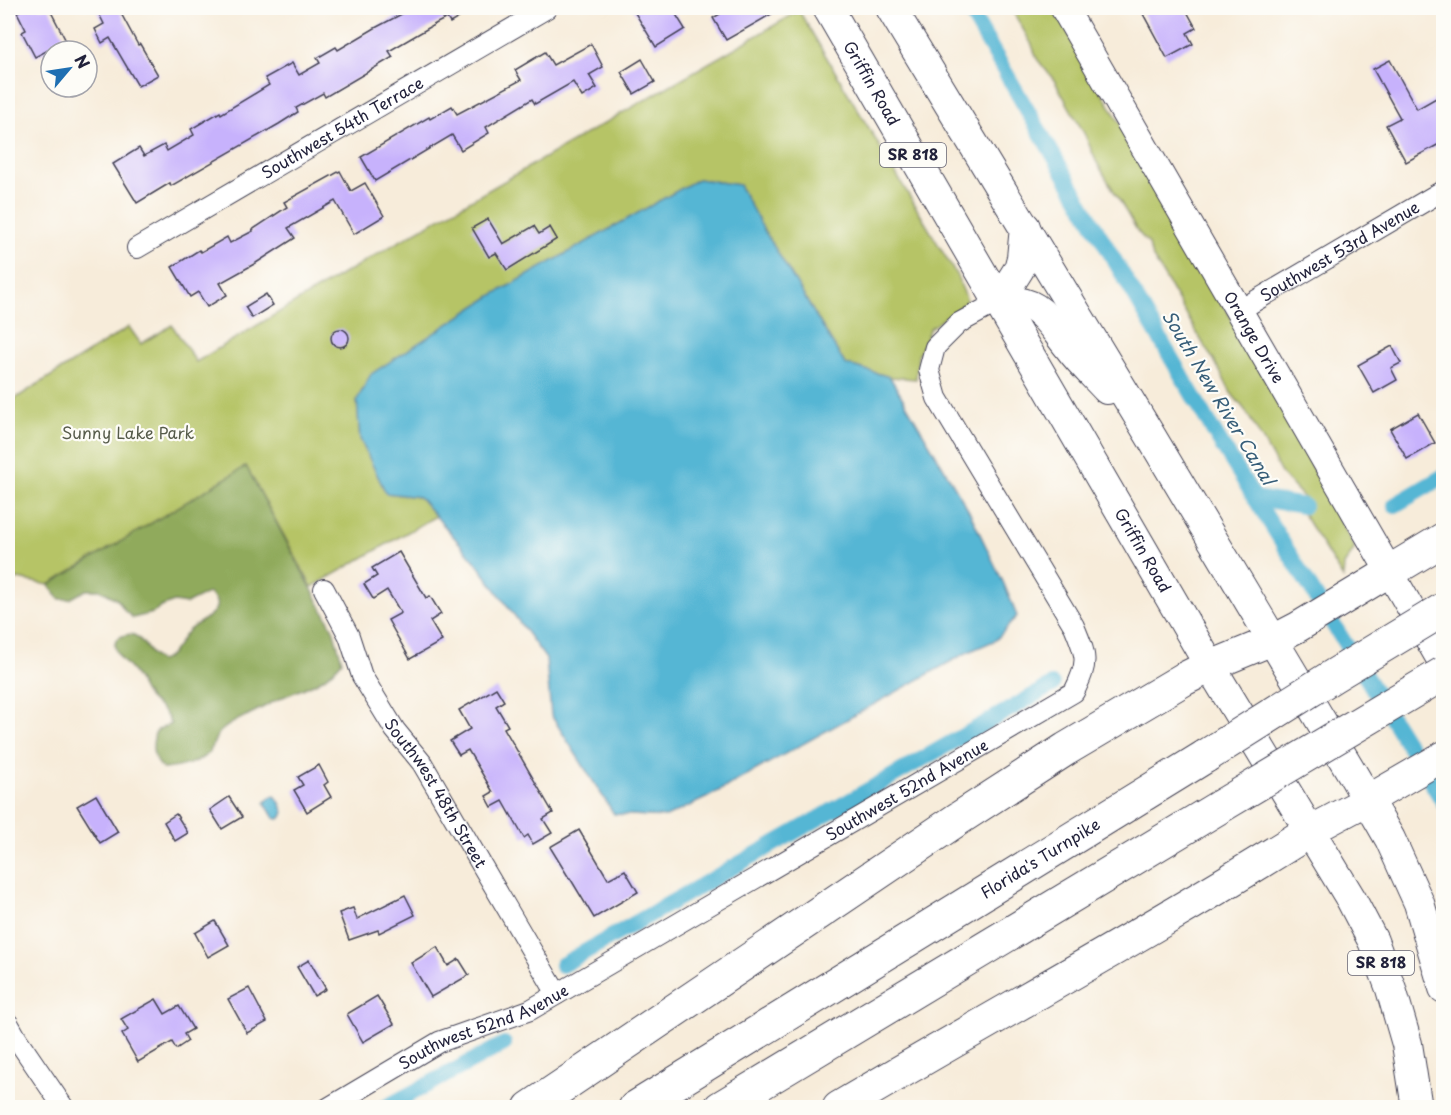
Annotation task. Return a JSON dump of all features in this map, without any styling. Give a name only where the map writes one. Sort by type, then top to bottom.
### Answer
[{"type":"highway","points":[[1389,572],[1443,539]]},
{"type":"highway","name":"Florida's Turnpike","points":[[635,1107],[1443,609]]},
{"type":"highway","points":[[530,1107],[1005,788],[1184,678],[1210,666]]},
{"type":"highway","points":[[720,1107],[1443,673]]},
{"type":"highway","points":[[839,1107],[1077,971],[1310,831]]},
{"type":"main road","name":"Griffin Road","points":[[828,8],[1210,666],[1338,876],[1373,941],[1391,989],[1407,1044],[1417,1107]]},
{"type":"main road","name":"SR 818","points":[[891,8],[1150,435],[1285,634],[1380,793],[1394,846],[1419,903],[1443,988]]},
{"type":"main road","points":[[999,302],[1019,269],[1025,227]]},
{"type":"main road","points":[[999,302],[1015,300],[1034,307],[1044,314],[1069,348],[1150,435]]},
{"type":"main road","points":[[1210,666],[1285,634],[1389,572]]},
{"type":"main road","points":[[1310,831],[1443,756]]},
{"type":"street","name":"Southwest 54th Terrace","points":[[137,248],[547,8]]},
{"type":"street","name":"Orange Drive","points":[[1064,8],[1443,666]]},
{"type":"street","name":"Southwest 53rd Avenue","points":[[1238,311],[1443,190]]},
{"type":"street","name":"Southwest 52nd Avenue","points":[[328,1107],[439,1042],[530,1010],[1074,692],[1084,671],[1084,651],[1074,626],[937,398],[929,370],[935,347],[959,323],[999,302]]},
{"type":"street","name":"Southwest 48th Street","points":[[324,589],[349,636],[362,676],[395,730],[422,763],[557,994]]},
{"type":"street","points":[[8,1023],[64,1107]]},
{"type":"green space","points":[[1011,8],[1054,8],[1255,360],[1355,548],[1344,565],[1343,578],[1303,514],[1306,500],[1281,473],[1245,410],[1231,393],[1151,254],[1149,244],[1138,232],[1096,161],[1085,135],[1054,80],[1037,59],[1032,45]]},
{"type":"green space","name":"Sunny Lake Park","points":[[799,11],[957,276],[967,300],[930,328],[918,356],[916,379],[890,377],[845,364],[739,185],[698,179],[491,296],[357,400],[360,439],[386,493],[419,497],[436,516],[312,587],[246,466],[49,585],[18,579],[8,585],[8,403],[129,327],[141,344],[172,325],[196,362],[341,275]]},
{"type":"green space","points":[[246,466],[333,629],[342,661],[329,674],[315,683],[235,721],[219,733],[210,751],[201,759],[182,766],[163,769],[154,755],[155,734],[171,724],[164,712],[149,698],[116,651],[116,641],[125,635],[134,635],[156,659],[160,661],[165,659],[189,630],[211,614],[217,604],[214,599],[208,593],[186,604],[174,602],[153,613],[133,618],[118,600],[101,590],[86,590],[70,599],[59,599],[49,585]]},
{"type":"water","points":[[698,179],[739,185],[845,364],[890,377],[969,511],[1017,616],[996,640],[966,653],[706,798],[666,817],[614,814],[551,715],[546,659],[475,561],[419,497],[386,493],[360,439],[357,400],[371,374],[491,296]]},
{"type":"water","points":[[275,796],[284,812],[279,819],[274,818],[265,803],[270,797]]},
{"type":"building","points":[[25,8],[49,8],[65,39],[39,39],[39,55],[35,57],[22,32],[26,30],[17,12]]},
{"type":"building","points":[[96,8],[118,8],[158,75],[138,86],[110,38],[102,43],[95,29],[104,24]]},
{"type":"building","points":[[413,8],[476,8],[450,23],[447,18],[437,23],[389,51],[393,57],[325,97],[323,93],[296,108],[298,112],[279,124],[137,203],[113,164],[139,148],[144,156],[164,145],[167,151],[194,135],[191,129],[269,85],[265,78],[292,63],[299,75],[320,63],[317,58],[336,47],[338,50]]},
{"type":"building","points":[[632,8],[672,8],[685,29],[656,47]]},
{"type":"building","points":[[730,8],[782,8],[726,40],[713,18]]},
{"type":"building","points":[[1150,8],[1185,8],[1196,28],[1187,33],[1193,44],[1167,58],[1142,12]]},
{"type":"building","points":[[591,44],[603,67],[589,75],[597,88],[582,97],[573,82],[535,104],[532,99],[486,127],[489,133],[461,150],[452,135],[375,181],[361,157],[429,117],[430,119],[452,106],[457,114],[521,80],[515,70],[545,52],[553,65]]},
{"type":"building","points":[[642,59],[655,82],[634,94],[621,72]]},
{"type":"building","points":[[1390,60],[1417,109],[1443,94],[1443,142],[1406,162],[1386,125],[1400,118],[1373,69]]},
{"type":"building","points":[[340,171],[351,191],[365,183],[384,216],[354,234],[335,201],[288,228],[295,238],[220,283],[227,295],[207,307],[198,292],[190,297],[172,267],[199,250],[201,252],[227,237],[230,243],[253,231],[287,207],[284,202]]},
{"type":"building","points":[[488,219],[503,244],[534,226],[539,234],[550,227],[557,239],[507,270],[496,253],[489,257],[472,228]]},
{"type":"building","points":[[266,294],[273,305],[252,318],[245,307]]},
{"type":"building","points":[[336,329],[344,329],[349,334],[347,345],[336,347],[331,342],[331,334]]},
{"type":"building","points":[[1392,346],[1401,363],[1391,368],[1397,380],[1374,393],[1358,365]]},
{"type":"building","points":[[1418,413],[1435,443],[1407,459],[1390,429]]},
{"type":"building","points":[[399,552],[426,598],[430,596],[441,614],[430,621],[442,641],[410,659],[388,620],[401,613],[387,590],[373,599],[364,584],[377,576],[372,568]]},
{"type":"building","points":[[496,688],[504,701],[496,706],[508,726],[504,728],[553,813],[543,819],[552,833],[533,844],[528,835],[524,838],[503,801],[492,807],[486,796],[493,792],[468,750],[459,755],[450,741],[470,729],[459,710]]},
{"type":"building","points":[[319,765],[328,782],[324,785],[331,797],[307,812],[294,790],[303,785],[298,777]]},
{"type":"building","points":[[96,795],[118,832],[100,843],[77,806]]},
{"type":"building","points":[[229,797],[242,817],[222,829],[210,810]]},
{"type":"building","points":[[176,814],[188,833],[175,841],[164,822]]},
{"type":"building","points":[[579,830],[608,879],[625,870],[638,892],[594,918],[550,847]]},
{"type":"building","points":[[405,895],[415,915],[379,933],[378,930],[349,940],[339,913],[353,908],[357,919]]},
{"type":"building","points":[[215,921],[229,945],[208,957],[195,933]]},
{"type":"building","points":[[437,947],[448,966],[459,959],[469,975],[431,997],[411,963]]},
{"type":"building","points":[[309,960],[326,989],[314,996],[297,967]]},
{"type":"building","points":[[249,988],[267,1022],[247,1033],[228,999]]},
{"type":"building","points":[[377,996],[394,1024],[363,1042],[347,1014]]},
{"type":"building","points":[[156,999],[165,1014],[179,1006],[193,1029],[184,1034],[188,1041],[176,1049],[172,1042],[138,1062],[122,1034],[128,1030],[121,1019]]},
{"type":"waterway","name":"South New River Canal","points":[[968,8],[1217,437],[1444,803]]},
{"type":"waterway","points":[[1395,505],[1444,476]]},
{"type":"waterway","points":[[1255,498],[1304,506]]},
{"type":"waterway","points":[[562,965],[1052,685]]},
{"type":"waterway","points":[[384,1108],[504,1044]]}]
